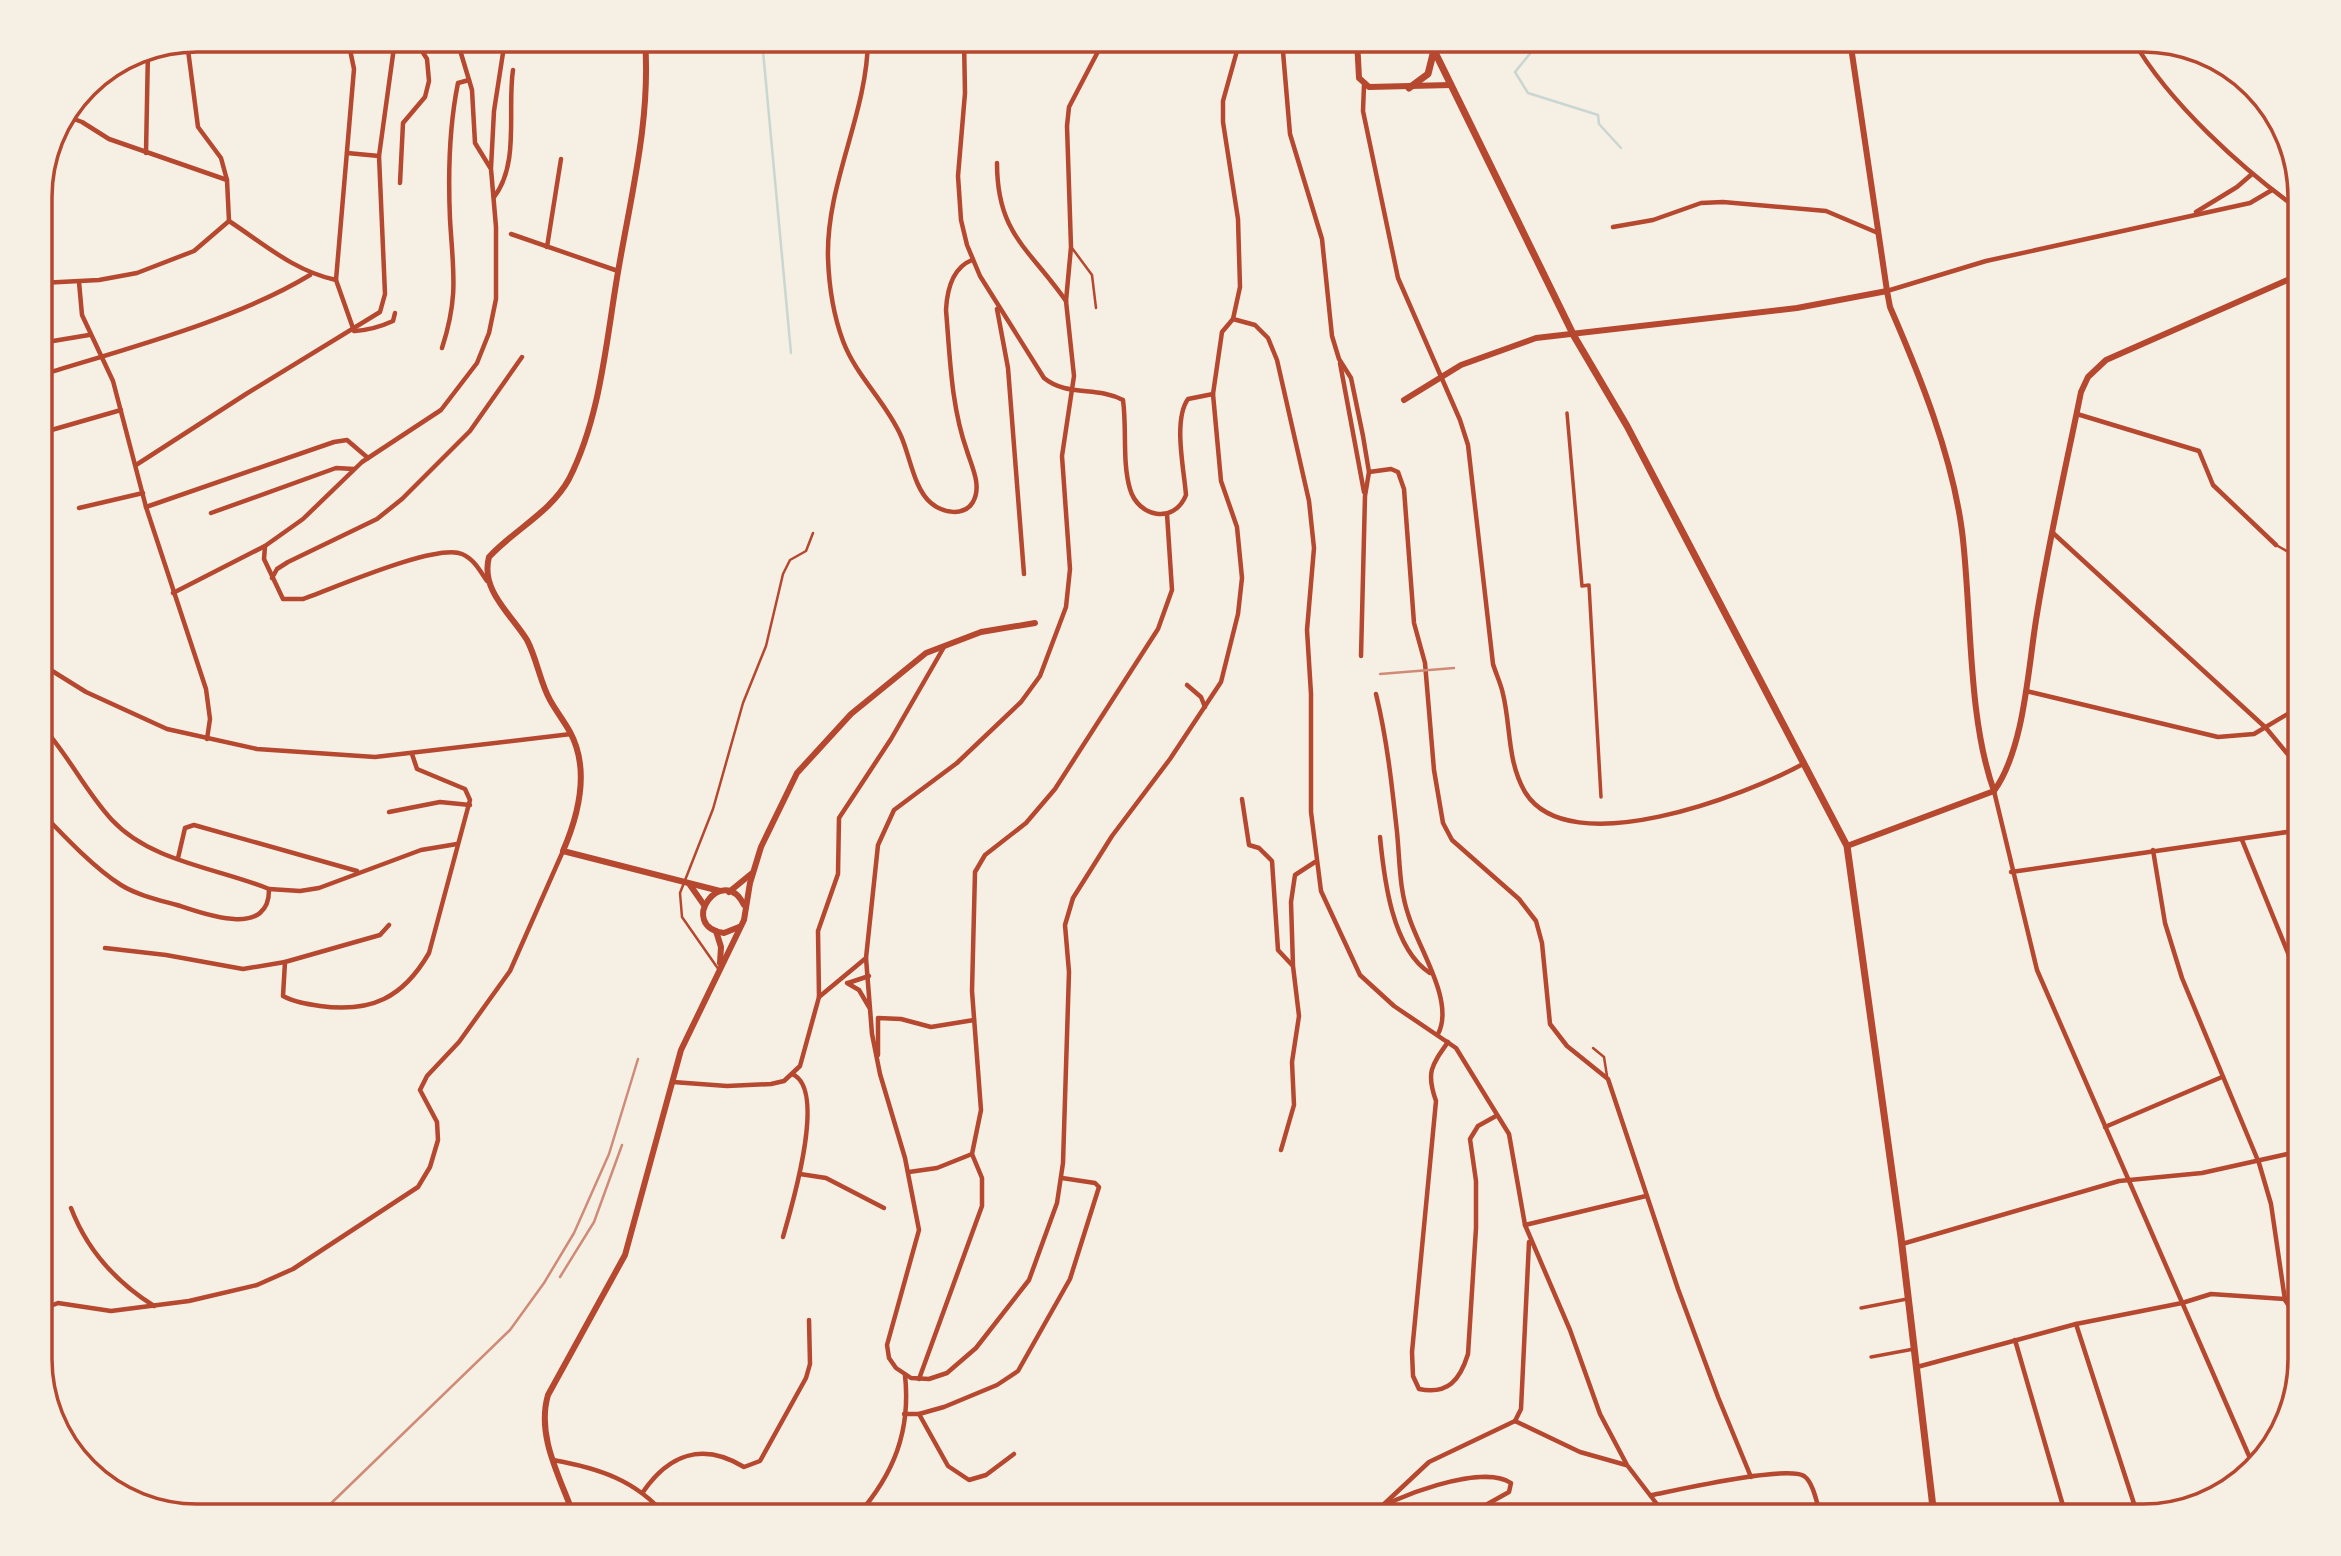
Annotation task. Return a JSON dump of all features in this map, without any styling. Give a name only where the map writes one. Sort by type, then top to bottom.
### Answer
[{"type":"main road","points":[[646,52],[648,79],[641,150],[598,391],[580,452],[568,481],[552,501],[489,557],[486,581],[528,643],[549,699],[571,734],[581,782],[577,810],[563,851],[726,892],[740,898],[745,909]]},
{"type":"main road","points":[[1358,52],[1359,78],[1363,85],[1374,89],[1451,85]]},
{"type":"main road","points":[[1409,88],[1428,74],[1433,52]]},
{"type":"main road","points":[[1435,52],[1574,336],[1627,426],[1847,846],[1902,1244],[1933,1504]]},
{"type":"main road","points":[[1852,52],[1890,307],[1944,447],[1954,484],[1962,534],[1983,749],[1994,790]]},
{"type":"main road","points":[[1847,846],[1994,790],[2007,768],[2026,691],[2037,613],[2084,383],[2106,360],[2288,280]]},
{"type":"main road","points":[[1404,400],[1461,365],[1536,338],[1829,303],[1887,291]]},
{"type":"main road","points":[[570,1504],[543,1424],[548,1395],[625,1255],[692,1024],[742,923],[752,873],[774,815],[797,773],[829,736],[891,679],[926,653],[981,632],[1035,623]]},
{"type":"main road","points":[[704,905],[713,894],[726,892],[752,873]]},
{"type":"main road","points":[[686,883],[704,905],[706,923],[716,931],[729,933],[742,923]]},
{"type":"main road","points":[[716,931],[721,947],[719,970]]},
{"type":"street","points":[[350,52],[354,69],[336,280],[354,331]]},
{"type":"street","points":[[136,465],[246,394],[376,317],[383,307],[379,156],[393,52]]},
{"type":"street","points":[[400,183],[403,123],[410,111],[425,97],[429,81],[427,59],[423,52]]},
{"type":"street","points":[[461,52],[469,80],[475,143],[491,169]]},
{"type":"street","points":[[173,593],[265,545],[303,519],[354,469],[446,406],[477,363],[489,333],[496,299],[491,169],[494,111],[503,52]]},
{"type":"street","points":[[867,52],[863,99],[832,208],[828,256],[831,303],[844,344],[899,432],[920,487],[929,502],[951,512],[962,512],[976,495],[976,478],[958,421],[946,310],[951,281],[960,267],[972,260]]},
{"type":"street","points":[[964,52],[965,93],[958,176],[961,220],[972,260],[1044,377],[1057,387],[1114,395],[1123,400],[1129,487],[1138,507],[1148,514],[1167,514],[1177,509],[1186,495],[1180,425],[1182,408],[1188,399],[1213,394]]},
{"type":"street","points":[[1098,52],[1069,107],[1071,247],[1066,301],[1073,390],[1062,456],[1070,585],[1060,624],[1040,676],[1014,709],[976,747],[906,799],[888,818],[878,845],[866,958],[871,1010],[880,1074],[896,1120],[919,1230],[887,1345],[889,1358],[905,1374],[919,1379],[938,1377],[956,1368],[976,1349],[1016,1301],[1029,1280],[1044,1243],[1062,1178],[1067,1121],[1069,972],[1065,925],[1073,898],[1221,682],[1238,614],[1242,578],[1237,527],[1221,481],[1213,394],[1222,332],[1233,319],[1240,287],[1241,260],[1223,101],[1237,52]]},
{"type":"street","points":[[1283,52],[1290,134],[1322,239],[1331,325],[1365,496]]},
{"type":"street","points":[[2140,52],[2175,98],[2252,174],[2288,202]]},
{"type":"street","points":[[188,53],[198,127],[221,158],[227,180],[229,221]]},
{"type":"street","points":[[146,153],[148,61]]},
{"type":"street","points":[[494,197],[502,187],[508,164],[513,70]]},
{"type":"street","points":[[442,348],[456,298],[450,219],[454,102],[458,83],[469,80]]},
{"type":"street","points":[[1363,85],[1363,111],[1398,278],[1460,419],[1468,445],[1493,664],[1504,695],[1513,765],[1522,787],[1539,808],[1560,820],[1581,823],[1667,815],[1744,793],[1803,764]]},
{"type":"street","points":[[75,120],[146,153],[227,180]]},
{"type":"street","points":[[347,153],[379,156]]},
{"type":"street","points":[[547,247],[561,159]]},
{"type":"street","points":[[997,163],[1001,206],[1006,221],[1021,246],[1066,301]]},
{"type":"street","points":[[2193,214],[2237,187],[2252,174]]},
{"type":"street","points":[[1887,291],[1986,261],[2250,202],[2272,190]]},
{"type":"street","points":[[1613,227],[1653,220],[1700,204],[1723,201],[1826,212],[1879,234]]},
{"type":"street","points":[[229,221],[310,275],[336,280]]},
{"type":"street","points":[[53,283],[79,282],[138,273],[194,251],[229,221]]},
{"type":"street","points":[[511,234],[618,271]]},
{"type":"street","points":[[53,371],[156,338],[280,293],[310,275]]},
{"type":"street","points":[[79,282],[82,315],[89,335],[113,381],[146,507],[206,690],[210,719],[207,739]]},
{"type":"street","points":[[997,304],[1008,368],[1024,574]]},
{"type":"street","points":[[354,331],[371,330],[393,321],[396,313]]},
{"type":"street","points":[[1233,319],[1255,325],[1268,338],[1278,360],[1310,505],[1314,548],[1307,630],[1315,862],[1321,891],[1360,975],[1394,1006],[1438,1034],[1465,1058],[1508,1133],[1525,1225],[1570,1331],[1600,1414],[1627,1465],[1658,1504]]},
{"type":"street","points":[[53,341],[89,335]]},
{"type":"street","points":[[272,578],[277,569],[288,562],[377,519],[402,499],[470,431],[522,357]]},
{"type":"street","points":[[1339,359],[1351,378],[1369,472],[1365,496],[1361,656]]},
{"type":"street","points":[[53,430],[121,410]]},
{"type":"street","points":[[1567,413],[1582,586],[1588,585],[1601,797]]},
{"type":"street","points":[[2077,414],[2199,451],[2213,485],[2276,545]]},
{"type":"street","points":[[146,507],[334,442],[346,440],[368,458]]},
{"type":"street","points":[[211,513],[336,468],[354,469]]},
{"type":"street","points":[[1369,472],[1391,469],[1401,478],[1414,623],[1425,663],[1434,770],[1446,831],[1485,872],[1519,899],[1536,921],[1542,943],[1550,1024],[1567,1046],[1608,1079],[1646,1196],[1718,1397],[1751,1477]]},
{"type":"street","points":[[79,508],[143,493]]},
{"type":"street","points":[[919,1379],[982,1206],[982,1178],[972,1154],[981,1110],[974,1020],[975,872],[985,855],[1026,823],[1055,789],[1158,629],[1172,590],[1167,514]]},
{"type":"street","points":[[2053,533],[2266,728],[2288,754]]},
{"type":"street","points":[[265,545],[263,555],[283,599],[303,599],[405,562],[453,552],[462,554],[476,564],[486,581]]},
{"type":"street","points":[[673,1082],[750,1086],[784,1081],[803,1059],[820,997],[818,931],[838,874],[839,818],[891,738],[947,643]]},
{"type":"street","points":[[53,671],[86,692],[167,729],[257,749],[361,758],[571,734]]},
{"type":"street","points":[[1187,685],[1201,697],[1206,707]]},
{"type":"street","points":[[2026,691],[2218,737],[2244,737],[2266,728],[2288,714]]},
{"type":"street","points":[[1376,694],[1397,832],[1399,878],[1408,914],[1439,991],[1443,1025],[1438,1034]]},
{"type":"street","points":[[53,738],[112,820],[134,838],[159,852],[269,889],[300,891],[318,888],[357,872],[400,860],[421,850],[457,844]]},
{"type":"street","points":[[285,962],[281,989],[283,996],[348,1010],[380,1002],[416,976],[429,953],[457,844],[470,805],[470,795],[465,789],[417,769],[412,754]]},
{"type":"street","points":[[1994,790],[2011,872],[2037,970],[2127,1179],[2153,1230],[2249,1457]]},
{"type":"street","points":[[1242,799],[1249,845],[1259,848],[1272,861],[1278,950],[1293,965]]},
{"type":"street","points":[[389,812],[440,802],[470,805]]},
{"type":"street","points":[[53,823],[121,885],[153,898],[225,920],[248,918],[263,912],[269,902],[269,889]]},
{"type":"street","points":[[178,858],[185,828],[194,825],[357,872]]},
{"type":"street","points":[[2011,872],[2288,832]]},
{"type":"street","points":[[1380,837],[1385,883],[1395,918],[1420,965],[1431,974]]},
{"type":"street","points":[[2242,839],[2288,953]]},
{"type":"street","points":[[2153,850],[2169,934],[2182,978],[2259,1163],[2271,1204],[2285,1300],[2288,1304]]},
{"type":"street","points":[[53,1306],[64,1304],[111,1311],[230,1293],[277,1277],[409,1195],[422,1180],[438,1140],[437,1122],[426,1105],[421,1086],[459,1042],[510,971],[563,851]]},
{"type":"street","points":[[1281,1150],[1294,1105],[1292,1062],[1299,1016],[1293,965],[1291,902],[1295,875],[1315,862]]},
{"type":"street","points":[[105,948],[166,954],[243,969],[285,962],[380,935],[389,925]]},
{"type":"street","points":[[820,997],[866,958]]},
{"type":"street","points":[[833,984],[847,984],[869,976]]},
{"type":"street","points":[[847,984],[859,990],[871,1010]]},
{"type":"street","points":[[880,1074],[878,1018],[901,1018],[931,1027],[974,1020]]},
{"type":"street","points":[[1448,1042],[1434,1062],[1429,1081],[1436,1101],[1412,1352],[1413,1376],[1419,1389],[1442,1390],[1451,1386],[1463,1370],[1468,1353],[1476,1228],[1476,1181],[1470,1139],[1478,1126],[1496,1116]]},
{"type":"street","points":[[783,1237],[800,1174],[808,1113],[802,1082],[792,1074]]},
{"type":"street","points":[[2105,1127],[2222,1077]]},
{"type":"street","points":[[909,1172],[937,1168],[972,1154]]},
{"type":"street","points":[[1902,1244],[2127,1179],[2202,1174],[2288,1155]]},
{"type":"street","points":[[800,1174],[826,1178],[884,1208]]},
{"type":"street","points":[[904,1414],[919,1414],[997,1385],[1023,1364],[1070,1279],[1099,1187],[1096,1183],[1062,1178]]},
{"type":"street","points":[[1525,1225],[1646,1196]]},
{"type":"street","points":[[71,1208],[78,1225],[110,1273],[154,1306]]},
{"type":"street","points":[[1383,1504],[1429,1462],[1515,1421],[1521,1409],[1529,1237]]},
{"type":"street","points":[[1917,1367],[2076,1324],[2222,1293],[2285,1300]]},
{"type":"street","points":[[1861,1308],[1909,1298]]},
{"type":"street","points":[[643,1492],[675,1460],[691,1455],[718,1454],[744,1467],[760,1461],[806,1378],[810,1364],[809,1320]]},
{"type":"street","points":[[2076,1324],[2134,1504]]},
{"type":"street","points":[[2015,1339],[2063,1504]]},
{"type":"street","points":[[1871,1357],[1915,1349]]},
{"type":"street","points":[[866,1504],[894,1465],[904,1414],[905,1374]]},
{"type":"street","points":[[919,1414],[948,1466],[969,1479],[986,1475],[1014,1454]]},
{"type":"street","points":[[1515,1421],[1580,1452],[1627,1465]]},
{"type":"street","points":[[553,1460],[600,1471],[643,1492],[654,1504]]},
{"type":"street","points":[[1652,1495],[1751,1477],[1802,1475],[1810,1485],[1817,1504]]},
{"type":"street","points":[[1389,1504],[1448,1481],[1495,1479],[1511,1483],[1509,1492],[1488,1504]]},
{"type":"lane","points":[[1071,247],[1092,275],[1096,308]]},
{"type":"lane","points":[[719,970],[682,917],[679,901],[713,809],[743,704],[766,646],[783,574],[790,560],[806,551],[813,533]]},
{"type":"lane","points":[[2276,545],[2288,552]]},
{"type":"lane","points":[[1593,1048],[1604,1057],[1608,1079]]},
{"type":"waterway","points":[[763,52],[791,353]]},
{"type":"waterway","points":[[1531,52],[1515,72],[1528,93],[1598,115],[1599,124],[1621,148]]},
{"type":"railway","points":[[1380,674],[1454,668]]},
{"type":"railway","points":[[330,1504],[510,1330],[544,1283],[574,1233],[609,1154],[638,1059]]},
{"type":"railway","points":[[560,1277],[594,1222],[622,1145]]}]
